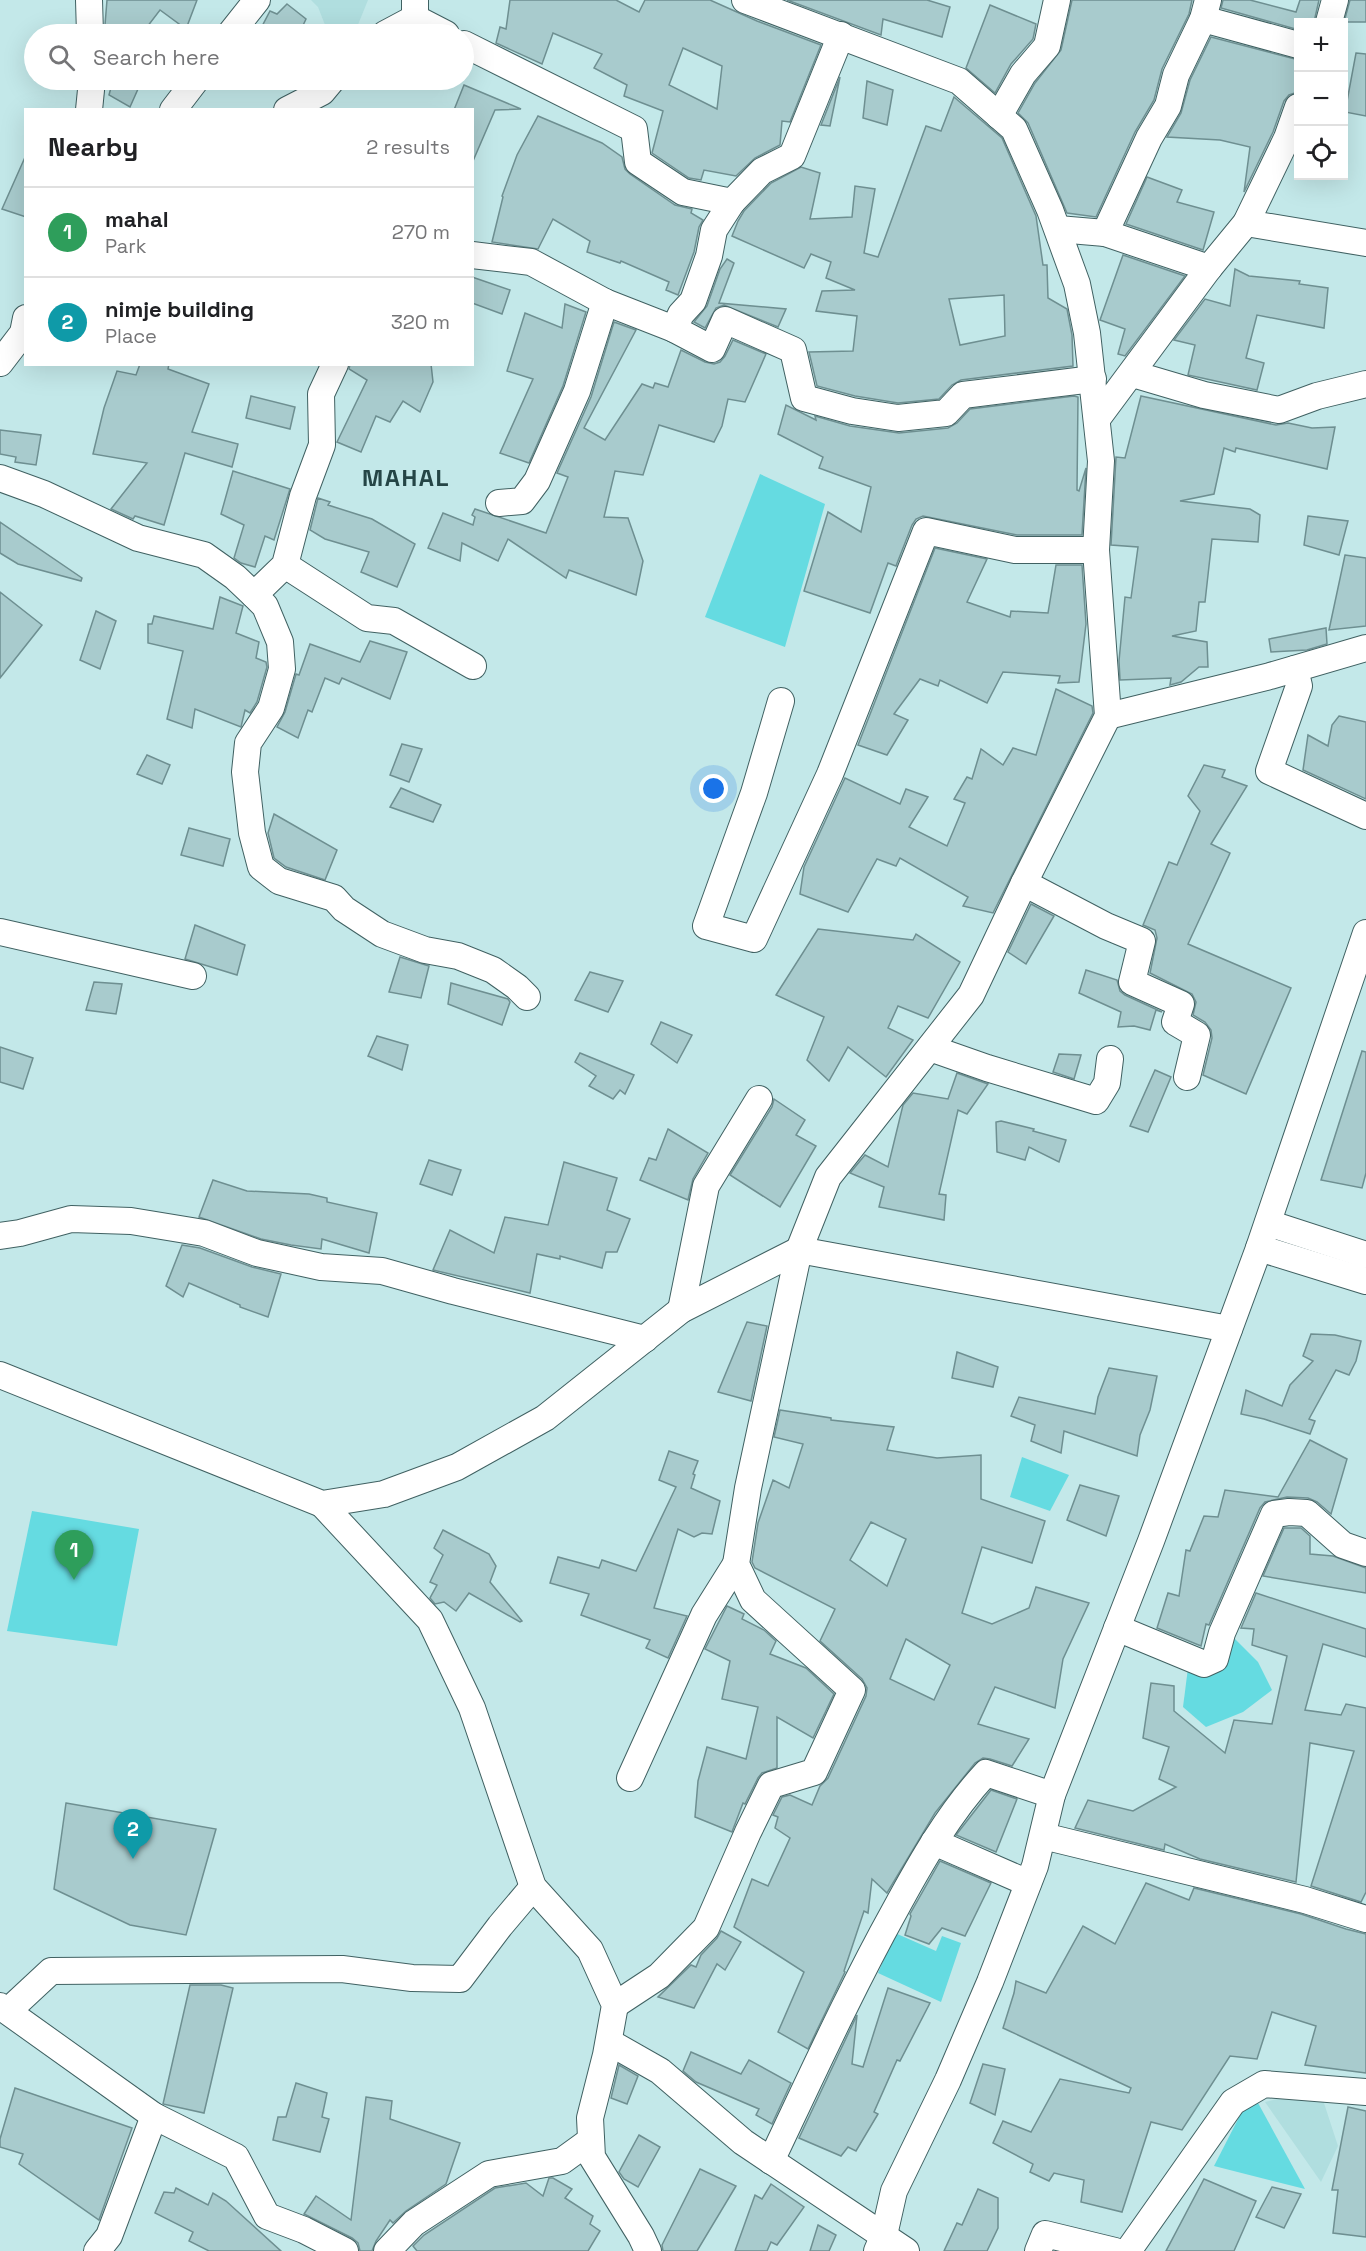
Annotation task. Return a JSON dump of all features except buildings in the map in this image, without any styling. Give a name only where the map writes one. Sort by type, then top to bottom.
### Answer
[{"type":"street","points":[[89,0],[90,24]]},
{"type":"street","points":[[238,24],[257,0]]},
{"type":"street","points":[[630,1778],[705,1615],[736,1564],[748,1488],[799,1251],[828,1177],[971,995],[1108,716],[1096,550],[1101,461],[1087,333],[1077,284],[1058,229],[1014,129],[959,81],[745,0]]},
{"type":"street","points":[[999,116],[1023,74],[1047,46],[1058,0]]},
{"type":"street","points":[[1330,18],[1335,0]]},
{"type":"street","points":[[397,24],[415,9],[434,24]]},
{"type":"street","points":[[1105,233],[1149,138],[1168,106],[1176,75],[1205,10],[1294,43]]},
{"type":"street","points":[[674,329],[681,314],[693,301],[709,256],[714,230],[732,202],[762,171],[792,156],[841,35]]},
{"type":"street","points":[[474,49],[634,129],[638,162],[683,192],[732,202]]},
{"type":"street","points":[[90,108],[91,90]]},
{"type":"street","points":[[175,108],[188,90]]},
{"type":"street","points":[[290,108],[324,90]]},
{"type":"street","points":[[1097,419],[1133,374],[1209,268],[1246,224],[1294,120]]},
{"type":"street","points":[[1246,224],[1366,243]]},
{"type":"street","points":[[1058,229],[1105,233],[1209,268]]},
{"type":"street","points":[[474,255],[531,262],[605,303],[674,329],[712,349],[725,320],[793,350],[804,398],[852,411],[898,418],[946,413],[963,395],[1093,379]]},
{"type":"street","points":[[499,503],[522,501],[537,481],[577,390],[605,303]]},
{"type":"street","points":[[0,363],[18,330]]},
{"type":"street","points":[[254,594],[285,565],[303,496],[322,445],[321,394],[334,366]]},
{"type":"street","points":[[1133,374],[1204,395],[1279,410],[1317,396],[1366,384]]},
{"type":"street","points":[[0,478],[44,494],[138,538],[204,555],[236,577],[254,594],[265,606],[280,642],[282,669],[271,708],[248,743],[245,772],[252,833],[261,867],[279,880],[334,898],[344,909],[382,934],[425,950],[458,956],[493,970],[527,997]]},
{"type":"street","points":[[781,701],[754,792],[706,926],[754,939],[830,774],[926,531],[1015,550],[1096,550]]},
{"type":"street","points":[[285,565],[367,618],[394,621],[472,666]]},
{"type":"street","points":[[1108,716],[1295,669],[1366,648]]},
{"type":"street","points":[[1295,669],[1299,686],[1269,771],[1366,816]]},
{"type":"street","points":[[1024,883],[1106,926],[1142,941],[1132,982],[1181,1004],[1175,1022],[1197,1035],[1187,1077]]},
{"type":"street","points":[[0,932],[193,976]]},
{"type":"street","points":[[880,2243],[894,2191],[948,2080],[990,1982],[1028,1883],[1043,1836],[1052,1794],[1117,1628],[1259,1248],[1366,933]]},
{"type":"street","points":[[930,1048],[1096,1101],[1107,1083],[1110,1059]]},
{"type":"street","points":[[681,1310],[706,1186],[759,1099]]},
{"type":"street","points":[[0,1236],[71,1219],[131,1221],[204,1233],[257,1253],[321,1267],[382,1271],[645,1339]]},
{"type":"street","points":[[1268,1223],[1366,1255]]},
{"type":"street","points":[[1259,1248],[1366,1281]]},
{"type":"street","points":[[322,1504],[384,1494],[458,1467],[545,1418],[681,1310],[799,1251],[1229,1329]]},
{"type":"street","points":[[0,1375],[322,1504],[430,1620],[472,1708],[533,1887],[590,1950],[615,2005],[609,2042],[590,2118],[592,2157],[648,2251]]},
{"type":"street","points":[[1117,1628],[1204,1664],[1215,1659],[1222,1633],[1274,1514],[1307,1513],[1343,1545],[1366,1553]]},
{"type":"street","points":[[615,2005],[659,1976],[706,1928],[771,1785],[814,1772],[852,1690],[753,1600],[736,1564]]},
{"type":"street","points":[[771,2161],[870,1954],[934,1842],[972,1789],[986,1773],[1052,1794]]},
{"type":"street","points":[[1043,1836],[1305,1900],[1366,1919]]},
{"type":"street","points":[[934,1842],[1028,1883]]},
{"type":"street","points":[[345,2251],[304,2230],[267,2216],[236,2157],[154,2116],[4,2009],[51,1971],[342,1969],[412,1978],[460,1978],[533,1887]]},
{"type":"street","points":[[609,2042],[660,2071],[743,2142],[880,2243],[906,2251]]},
{"type":"street","points":[[1128,2251],[1233,2103],[1264,2084],[1366,2092]]},
{"type":"street","points":[[97,2251],[109,2236],[154,2116]]},
{"type":"street","points":[[387,2251],[414,2223],[489,2174],[562,2161],[591,2140]]},
{"type":"street","points":[[1038,2251],[1045,2234],[1115,2251]]},
{"type":"shaded area","points":[[311,0],[368,0],[358,24],[325,24],[318,7]]},
{"type":"shaded area","points":[[760,474],[825,504],[785,647],[705,617]]},
{"type":"shaded area","points":[[1022,1457],[1069,1475],[1050,1511],[1010,1497]]},
{"type":"shaded area","points":[[32,1511],[139,1529],[117,1646],[7,1631]]},
{"type":"shaded area","points":[[1231,1635],[1258,1662],[1272,1690],[1243,1712],[1206,1727],[1183,1707],[1188,1668]]},
{"type":"shaded area","points":[[895,1933],[936,1951],[942,1936],[961,1943],[941,2002],[878,1973]]},
{"type":"shaded area","points":[[1252,2092],[1305,2189],[1214,2166]]},
{"type":"shaded area","points":[[1297,2094],[1323,2100],[1338,2146],[1321,2182],[1265,2102]]},
{"type":"place","name":"mahal","points":[[74,1580]]},
{"type":"place","name":"nimje building","points":[[133,1859]]},
{"type":"district","name":"MAHAL","points":[[406,478]]}]
